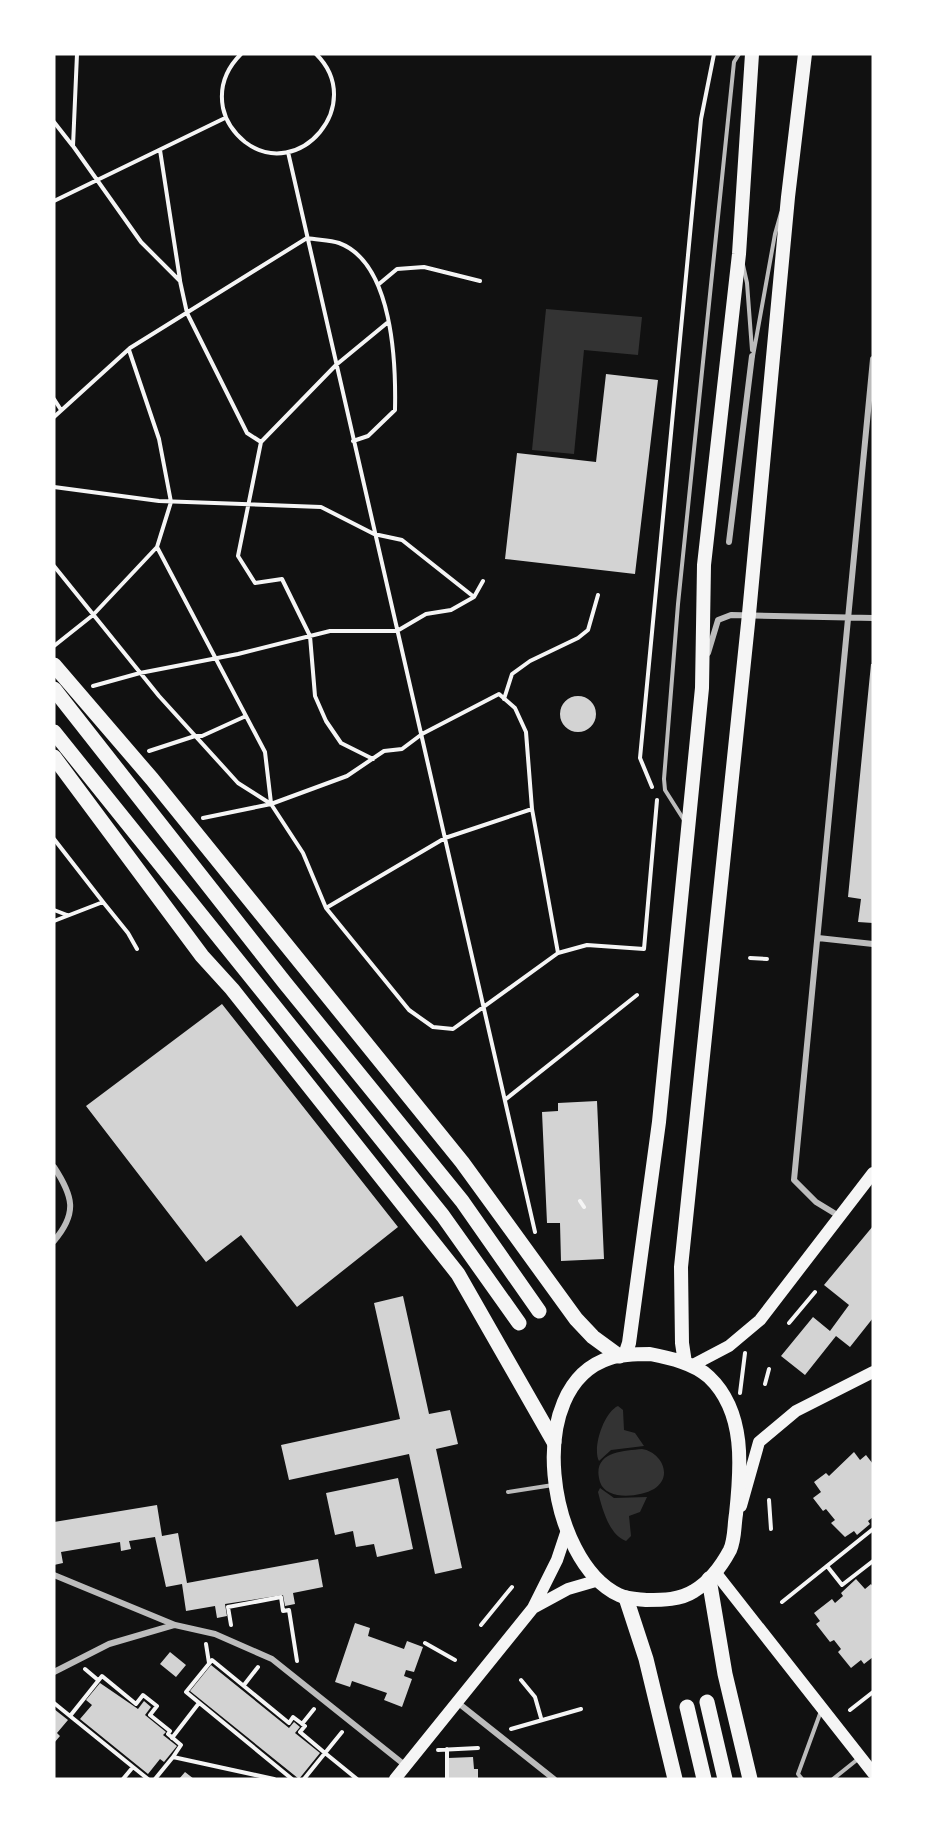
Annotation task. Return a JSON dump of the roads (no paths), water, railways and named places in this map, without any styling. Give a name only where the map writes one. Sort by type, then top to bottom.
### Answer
[{"type":"highway","points":[[58,659],[152,779],[462,1162],[576,1319],[593,1337],[622,1356]]},
{"type":"highway","points":[[54,688],[285,983],[462,1201],[539,1311]]},
{"type":"highway","points":[[54,732],[443,1216],[519,1323]]},
{"type":"highway","points":[[54,757],[202,956],[239,998],[458,1274],[554,1442]]},
{"type":"highway","points":[[712,1575],[723,1663],[750,1779]]},
{"type":"highway","points":[[626,1598],[646,1659],[675,1779]]},
{"type":"highway","points":[[707,1702],[725,1779]]},
{"type":"highway","points":[[687,1707],[704,1779]]},
{"type":"main road","points":[[622,1356],[629,1343],[659,1122],[702,688],[704,565],[738,254],[752,54]]},
{"type":"main road","points":[[688,1364],[681,1267],[749,614],[788,197],[805,54]]},
{"type":"main road","points":[[688,1364],[729,1346],[760,1320],[873,1173]]},
{"type":"main road","points":[[734,1530],[740,1482],[738,1431],[726,1400],[709,1377],[688,1364],[651,1354],[622,1356],[592,1367],[576,1382],[564,1402],[554,1442],[556,1485],[567,1530],[577,1550],[598,1580],[626,1598],[675,1599],[692,1593],[712,1575],[729,1551],[759,1442],[796,1412],[873,1372]]},
{"type":"main road","points":[[395,1779],[533,1608],[557,1560],[567,1530]]},
{"type":"main road","points":[[712,1575],[822,1707],[873,1773]]},
{"type":"main road","points":[[533,1608],[568,1589],[598,1580]]},
{"type":"street","points":[[729,542],[752,356]]},
{"type":"street","points":[[839,1216],[816,1202],[794,1180],[873,359]]},
{"type":"street","points":[[702,688],[710,643],[718,620],[730,615],[873,618]]},
{"type":"street","points":[[818,938],[873,944]]},
{"type":"street","points":[[54,1167],[70,1193],[70,1213],[65,1227],[54,1241]]},
{"type":"street","points":[[54,1575],[175,1625],[215,1634],[272,1659],[406,1766]]},
{"type":"street","points":[[54,1672],[109,1644],[175,1625]]},
{"type":"street","points":[[457,1702],[554,1779]]},
{"type":"lane","points":[[687,824],[665,790],[664,778],[678,604],[734,62],[739,54]]},
{"type":"lane","points":[[752,356],[774,234],[788,197]]},
{"type":"lane","points":[[738,254],[747,283],[752,356]]},
{"type":"lane","points":[[508,1492],[556,1485]]},
{"type":"lane","points":[[802,1779],[798,1774],[822,1707]]},
{"type":"lane","points":[[833,1779],[861,1757]]}]
